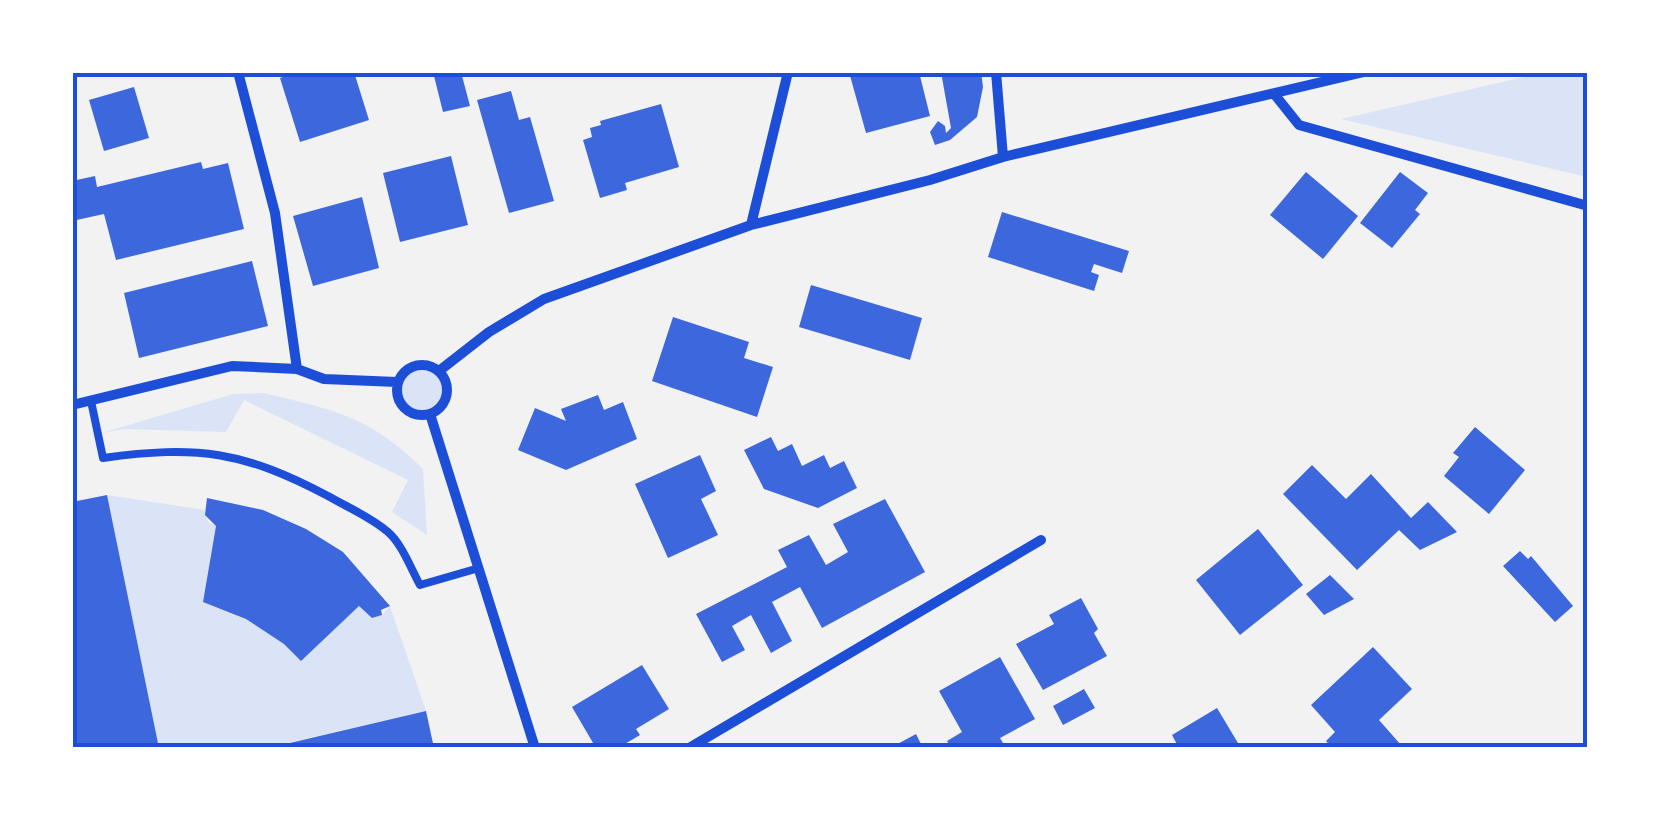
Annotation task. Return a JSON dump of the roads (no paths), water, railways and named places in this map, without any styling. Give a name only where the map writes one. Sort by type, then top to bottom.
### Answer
[{"type":"street","points":[[238,72],[275,213],[297,369]]},
{"type":"street","points":[[751,225],[788,72]]},
{"type":"street","points":[[996,72],[1003,156]]},
{"type":"street","points":[[440,372],[489,332],[544,299],[751,225],[930,180],[1003,156],[1364,72]]},
{"type":"street","points":[[1275,95],[1299,125],[1588,206]]},
{"type":"street","points":[[424,365],[440,372],[445,378],[444,404],[430,414],[414,415],[401,406],[401,375],[424,365]]},
{"type":"street","points":[[72,405],[232,366],[297,369],[324,379],[398,382]]},
{"type":"street","points":[[430,414],[535,748]]},
{"type":"street","points":[[689,748],[1041,540]]},
{"type":"lane","points":[[90,401],[103,458],[159,450],[210,452],[258,464],[317,490],[390,533],[420,585],[478,568]]}]
